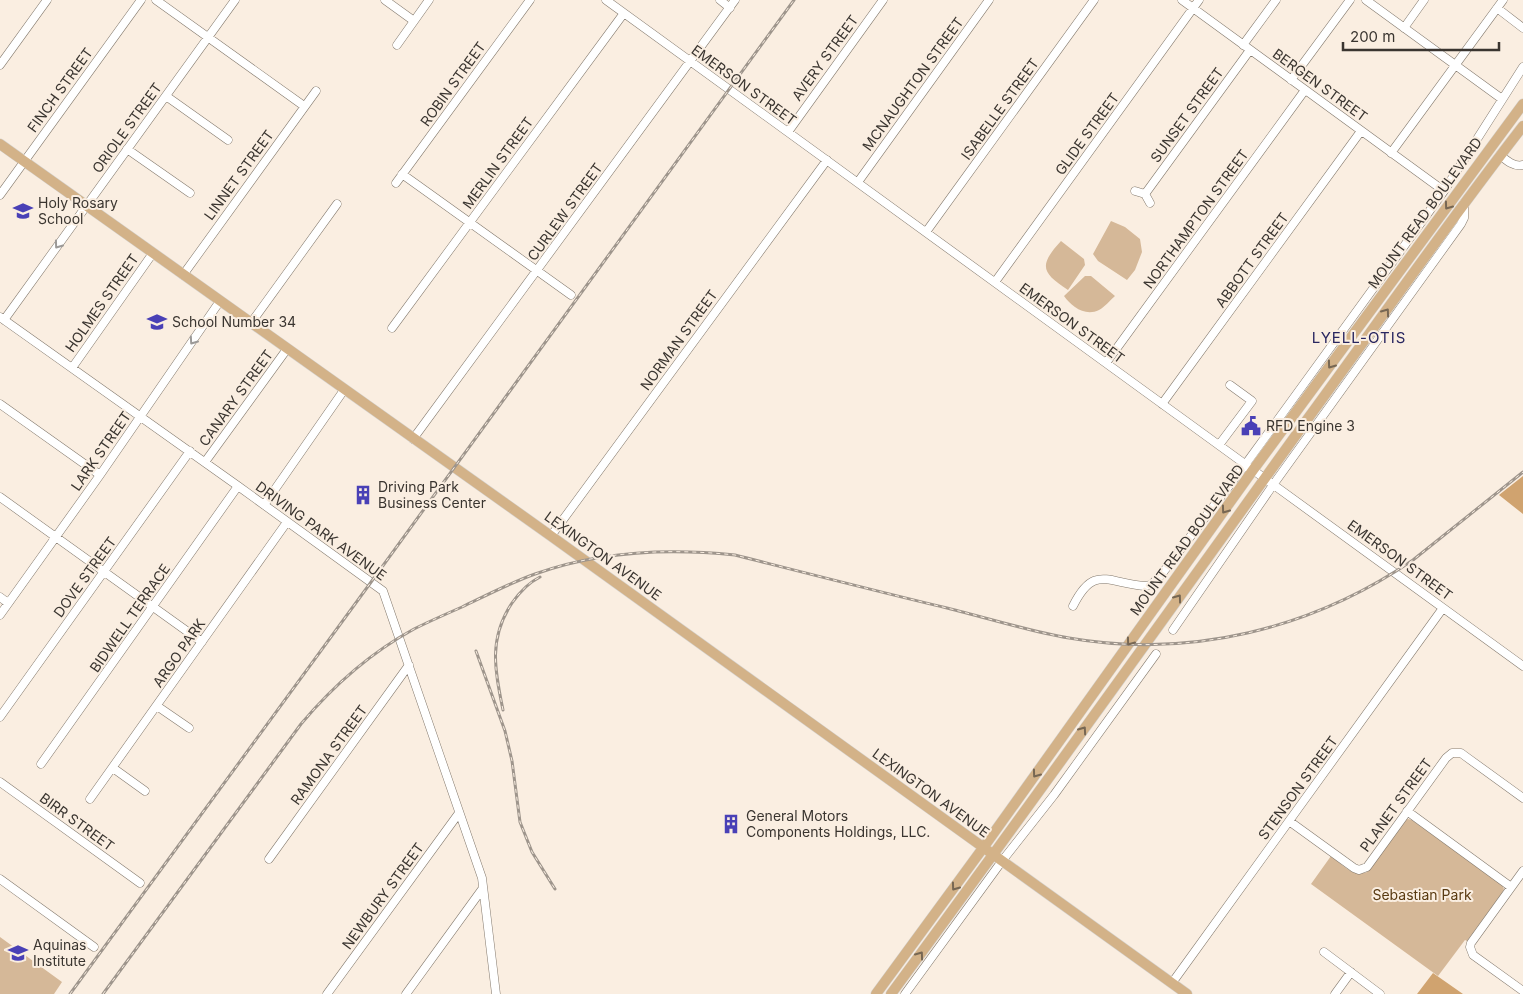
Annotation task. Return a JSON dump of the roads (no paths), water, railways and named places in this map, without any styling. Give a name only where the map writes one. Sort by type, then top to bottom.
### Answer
[{"type":"main road","name":"MOUNT READ BOULEVARD","points":[[876,994],[983,848],[1249,467],[1523,104]]},
{"type":"main road","name":"MOUNT READ BOULEVARD","points":[[891,994],[998,858],[1033,800],[1154,631],[1269,482],[1464,203],[1523,126]]},
{"type":"main road","points":[[1477,166],[1500,156],[1500,140],[1504,130]]},
{"type":"main road","name":"LEXINGTON AVENUE","points":[[0,144],[551,536],[1187,994]]},
{"type":"street","points":[[0,65],[47,0]]},
{"type":"street","name":"FINCH STREET","points":[[0,195],[141,0]]},
{"type":"street","points":[[156,0],[304,106]]},
{"type":"street","name":"ORIOLE STREET","points":[[2,318],[86,206],[235,0]]},
{"type":"street","points":[[385,0],[414,21]]},
{"type":"street","points":[[397,45],[429,0]]},
{"type":"street","name":"ROBIN STREET","points":[[396,183],[530,0]]},
{"type":"street","name":"EMERSON STREET","points":[[606,0],[1523,666]]},
{"type":"street","points":[[720,0],[730,8]]},
{"type":"street","name":"CURLEW STREET","points":[[413,439],[735,0]]},
{"type":"street","name":"AVERY STREET","points":[[788,132],[883,0]]},
{"type":"street","name":"MCNAUGHTON STREET","points":[[858,182],[989,0]]},
{"type":"street","name":"ISABELLE STREET","points":[[926,232],[1094,0]]},
{"type":"street","name":"BERGEN STREET","points":[[1182,0],[1444,191]]},
{"type":"street","name":"GLIDE STREET","points":[[995,282],[1199,0]]},
{"type":"street","name":"SUNSET STREET","points":[[1144,194],[1246,47],[1276,0]]},
{"type":"street","points":[[1291,80],[1350,0]]},
{"type":"street","points":[[1366,0],[1502,99]]},
{"type":"street","points":[[1404,28],[1424,0]]},
{"type":"street","points":[[1391,153],[1503,0]]},
{"type":"street","points":[[1497,8],[1523,28]]},
{"type":"street","name":"MERLIN STREET","points":[[392,328],[624,13]]},
{"type":"street","name":"MOUNT READ BOULEVARD","points":[[1249,467],[1444,191],[1523,67]]},
{"type":"street","name":"NORTHAMPTON STREET","points":[[1106,363],[1305,90]]},
{"type":"street","name":"LINNET STREET","points":[[183,275],[316,91]]},
{"type":"street","points":[[166,96],[228,140]]},
{"type":"street","name":"ABBOTT STREET","points":[[1162,404],[1361,131]]},
{"type":"street","points":[[127,149],[190,193]]},
{"type":"street","points":[[1500,156],[1514,165],[1523,165]]},
{"type":"street","name":"NORMAN STREET","points":[[551,536],[827,160]]},
{"type":"street","points":[[402,174],[571,295]]},
{"type":"street","points":[[1134,191],[1144,194],[1150,203]]},
{"type":"street","points":[[251,323],[337,204]]},
{"type":"street","name":"HOLMES STREET","points":[[72,368],[153,253]]},
{"type":"street","name":"LARK STREET","points":[[0,615],[100,476],[220,301]]},
{"type":"street","name":"DRIVING PARK AVENUE","points":[[2,318],[383,591],[478,868],[483,888],[496,994]]},
{"type":"street","name":"CANARY STREET","points":[[205,462],[287,349]]},
{"type":"street","points":[[1219,445],[1252,401],[1230,385]]},
{"type":"street","points":[[264,504],[344,390]]},
{"type":"street","points":[[0,404],[100,476]]},
{"type":"street","name":"DOVE STREET","points":[[0,717],[190,451]]},
{"type":"street","points":[[1073,606],[1082,590],[1091,581],[1104,579],[1145,586],[1151,585],[1249,467]]},
{"type":"street","name":"MOUNT READ BOULEVARD","points":[[1173,630],[1269,482]]},
{"type":"street","name":"BIDWELL TERRACE","points":[[41,764],[238,486]]},
{"type":"street","points":[[0,497],[202,642]]},
{"type":"street","name":"ARGO PARK","points":[[90,799],[288,522]]},
{"type":"street","points":[[0,597],[8,603]]},
{"type":"street","name":"STENSON STREET","points":[[1172,983],[1443,608]]},
{"type":"street","name":"MOUNT READ BOULEVARD","points":[[905,994],[998,858],[1054,795],[1156,654]]},
{"type":"street","name":"RAMONA STREET","points":[[269,859],[409,665]]},
{"type":"street","points":[[157,706],[189,728]]},
{"type":"street","name":"PLANET STREET","points":[[1289,821],[1359,870],[1367,867],[1446,758],[1452,753],[1465,756],[1523,798]]},
{"type":"street","points":[[113,768],[145,790]]},
{"type":"street","name":"BIRR STREET","points":[[0,782],[140,883]]},
{"type":"street","points":[[1033,800],[1036,817]]},
{"type":"street","points":[[1407,811],[1511,887]]},
{"type":"street","name":"NEWBURY STREET","points":[[327,994],[459,813]]},
{"type":"street","points":[[1523,871],[1471,943],[1470,948],[1473,955],[1523,991]]},
{"type":"street","points":[[0,879],[94,947]]},
{"type":"street","points":[[406,994],[483,888]]},
{"type":"street","points":[[1324,952],[1380,994]]},
{"type":"street","points":[[1335,994],[1350,972]]},
{"type":"railway","points":[[70,994],[794,0]]},
{"type":"railway","points":[[103,994],[301,724],[326,696],[353,671],[398,638],[535,574],[584,560],[634,553],[684,552],[735,555],[1069,638],[1114,644],[1160,644],[1204,641],[1248,633],[1292,621],[1334,604],[1374,584],[1413,560],[1523,472]]},
{"type":"railway","points":[[503,710],[496,668],[496,642],[499,629],[504,616],[515,599],[528,585],[540,577]]},
{"type":"railway","points":[[476,651],[505,731],[512,761],[520,822],[532,852],[555,889]]},
{"type":"place","name":"Holy Rosary School","points":[[23,211]]},
{"type":"place","name":"School Number 34","points":[[157,322]]},
{"type":"place","name":"RFD Engine 3","points":[[1251,426]]},
{"type":"place","name":"Driving Park Business Center","points":[[363,495]]},
{"type":"place","name":"General Motors Components Holdings, LLC.","points":[[731,824]]},
{"type":"place","name":"Aquinas Institute","points":[[18,953]]},
{"type":"district","name":"LYELL-OTIS","points":[[1359,338]]},
{"type":"park label","name":"Sebastian Park","points":[[1422,895]]}]
